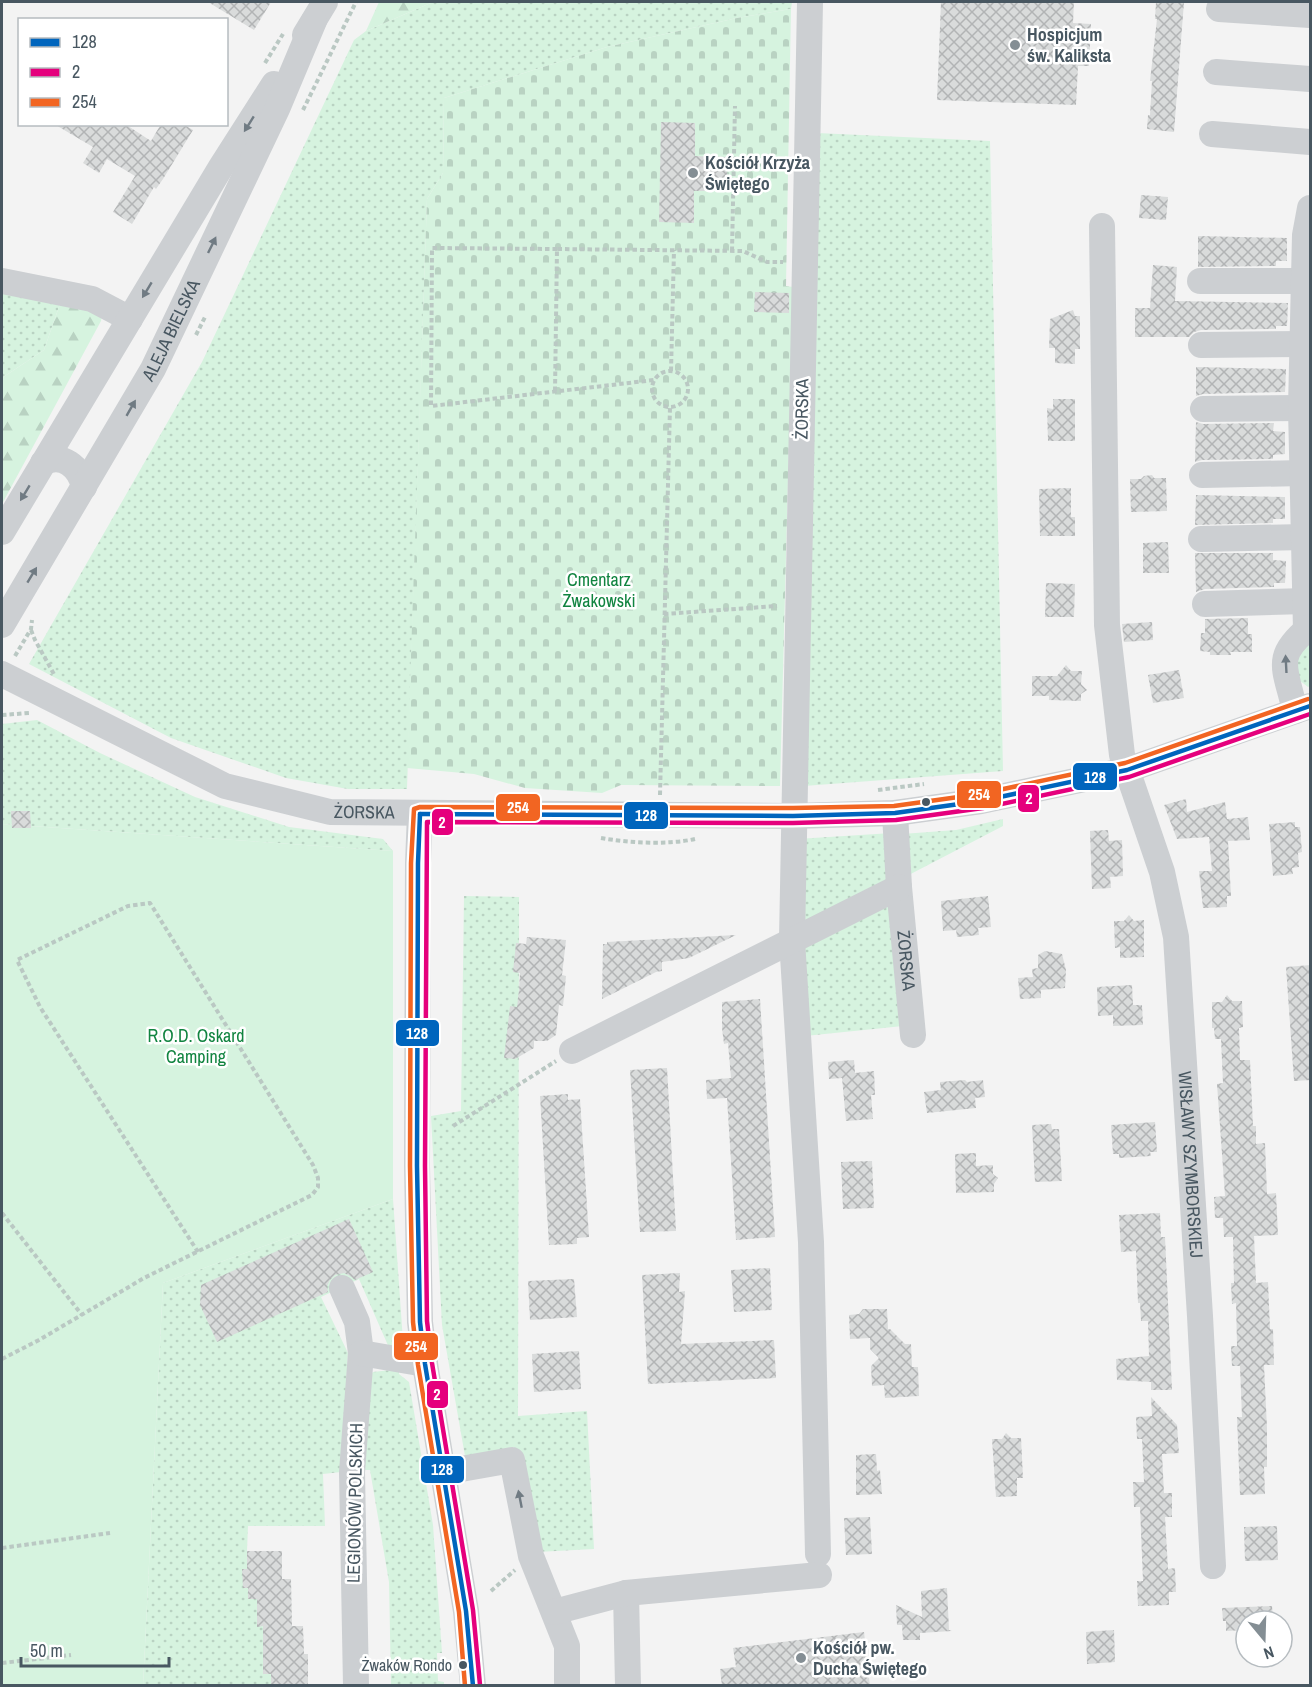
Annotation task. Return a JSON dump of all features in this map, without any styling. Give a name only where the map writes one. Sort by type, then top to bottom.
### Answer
[{"type":"street","name":"ŻORSKA","points":[[626,1593],[818,1564],[811,1242],[792,940],[810,2]]},
{"type":"street","name":"ALEJA BIELSKA","points":[[2,532],[315,9]]},
{"type":"street","name":"ALEJA BIELSKA","points":[[2,625],[153,369],[277,109],[315,9]]},
{"type":"street","points":[[1219,9],[1311,15]]},
{"type":"street","points":[[1216,72],[1311,78]]},
{"type":"street","points":[[1212,134],[1311,142]]},
{"type":"street","points":[[1308,628],[1301,408],[1305,235],[1311,208]]},
{"type":"street","points":[[1102,226],[1107,625],[1122,755],[1127,770]]},
{"type":"street","points":[[1200,280],[1304,281]]},
{"type":"street","points":[[2,281],[92,299],[130,319]]},
{"type":"street","points":[[1201,345],[1303,344]]},
{"type":"street","points":[[1203,409],[1301,408]]},
{"type":"street","points":[[43,463],[56,459],[68,462],[79,471],[84,487]]},
{"type":"street","points":[[1202,475],[1303,473]]},
{"type":"street","points":[[1201,539],[1304,537]]},
{"type":"street","points":[[1205,604],[1306,601]]},
{"type":"street","name":"ŻORSKA","points":[[2,674],[225,786],[330,812],[793,816],[895,813],[981,801],[1127,770],[1303,709],[1284,661],[1287,650],[1308,628]]},
{"type":"street","name":"WISŁAWY SZYMBORSKIEJ","points":[[1127,770],[1162,872],[1176,937],[1200,1316],[1212,1566]]},
{"type":"street","name":"ŻORSKA","points":[[895,813],[899,887],[914,1035]]},
{"type":"street","points":[[420,814],[417,874],[417,1166],[420,1322],[466,1611],[473,1686]]},
{"type":"street","points":[[572,1051],[899,887]]},
{"type":"street","name":"LEGIONÓW POLSKICH","points":[[342,1288],[357,1322],[361,1353],[352,1472],[356,1686]]},
{"type":"street","points":[[361,1353],[425,1364]]},
{"type":"street","points":[[444,1472],[512,1460],[531,1556],[567,1646],[567,1686]]},
{"type":"street","points":[[554,1612],[626,1593],[628,1686]]},
{"type":"path","points":[[301,115],[356,2]]},
{"type":"path","points":[[732,251],[735,106]]},
{"type":"path","points":[[654,380],[652,392],[663,405],[670,407],[685,400],[688,389],[685,378],[671,371],[663,372],[654,380],[430,406],[432,248],[743,251],[767,262],[786,262]]},
{"type":"path","points":[[555,392],[557,249]]},
{"type":"path","points":[[671,371],[674,250]]},
{"type":"path","points":[[660,802],[670,407]]},
{"type":"path","points":[[664,614],[784,605]]},
{"type":"path","points":[[31,629],[75,711]]},
{"type":"path","points":[[2,1359],[39,1340],[144,1278],[198,1252],[312,1195],[318,1188],[318,1178],[313,1165],[150,903],[128,906],[17,960],[40,1007],[198,1252]]},
{"type":"path","points":[[453,1126],[572,1051]]},
{"type":"path","points":[[2,1214],[82,1315]]},
{"type":"path","points":[[2,1548],[110,1533]]},
{"type":"path","points":[[491,1591],[531,1556]]},
{"type":"path","points":[[2,1663],[71,1655]]},
{"type":"green space","points":[[379,2],[433,2],[366,31]]},
{"type":"green space","points":[[433,2],[792,2],[791,9],[737,18],[607,47],[444,98],[443,173],[427,199],[407,789],[348,789],[286,778],[171,738],[29,664],[202,362],[354,40],[366,31]]},
{"type":"green space","name":"Cmentarz Żwakowski","points":[[791,9],[786,286],[793,287],[780,786],[621,785],[602,793],[525,788],[474,774],[407,768],[427,199],[443,173],[444,98],[607,47],[737,18]]},
{"type":"green space","points":[[817,133],[990,141],[1003,771],[804,786]]},
{"type":"green space","points":[[2,290],[61,301],[44,350],[2,378]]},
{"type":"green space","points":[[61,301],[103,310],[101,321],[2,504],[2,378],[44,350]]},
{"type":"green space","points":[[1310,633],[1310,686],[1308,687],[1299,680],[1294,653]]},
{"type":"green space","points":[[37,720],[100,753],[195,797],[289,827],[383,839],[393,851],[2,824],[2,724]]},
{"type":"green space","points":[[1003,819],[1003,826],[903,878],[902,834],[956,830]]},
{"type":"green space","name":"R.O.D. Oskard Camping","points":[[2,824],[393,851],[393,1199],[163,1283],[143,1685],[2,1685]]},
{"type":"green space","points":[[892,833],[894,883],[798,931],[797,839]]},
{"type":"green space","points":[[464,896],[519,897],[518,1416],[587,1411],[594,1549],[537,1552],[514,1447],[465,1456],[442,1325],[431,1116],[461,1111]]},
{"type":"green space","points":[[893,897],[903,1026],[805,1036],[799,944]]},
{"type":"green space","points":[[393,1199],[403,1341],[398,1350],[390,1350],[359,1279],[321,1297],[348,1353],[341,1472],[323,1474],[325,1526],[248,1526],[247,1551],[269,1585],[289,1685],[143,1686],[163,1283]]},
{"type":"green space","points":[[399,1369],[399,1374],[409,1382],[433,1525],[442,1653],[437,1653],[438,1681],[444,1682],[444,1685],[391,1685],[389,1582],[370,1470],[359,1470],[365,1382],[373,1372]]},
{"type":"building","points":[[208,2],[271,2],[254,30]]},
{"type":"building","name":"Hospicjum św. Kaliksta","points":[[941,2],[1074,2],[1073,23],[1091,24],[1089,66],[1078,66],[1076,105],[937,100]]},
{"type":"building","points":[[1156,2],[1184,2],[1174,132],[1147,129],[1157,19],[1155,19]]},
{"type":"building","name":"Kościół Krzyża Świętego","points":[[661,122],[695,123],[695,156],[727,157],[727,191],[694,191],[694,223],[659,222]]},
{"type":"building","points":[[57,126],[128,126],[151,141],[160,126],[186,126],[193,130],[132,224],[113,212],[135,176],[107,159],[99,173],[83,163],[93,147]]},
{"type":"building","points":[[1141,195],[1168,197],[1166,220],[1139,218]]},
{"type":"building","points":[[1198,236],[1287,238],[1287,261],[1276,261],[1276,266],[1198,267]]},
{"type":"building","points":[[1153,265],[1177,267],[1175,301],[1288,303],[1287,326],[1276,326],[1276,329],[1201,330],[1189,337],[1135,337],[1135,308],[1150,308]]},
{"type":"building","points":[[755,292],[789,293],[789,313],[754,312]]},
{"type":"building","points":[[1073,310],[1075,316],[1080,316],[1080,349],[1075,349],[1075,364],[1055,363],[1055,348],[1049,348],[1050,319]]},
{"type":"building","points":[[1196,367],[1286,369],[1285,392],[1196,396]]},
{"type":"building","points":[[1053,399],[1075,399],[1075,441],[1048,441],[1047,408],[1053,409]]},
{"type":"building","points":[[1196,422],[1203,424],[1274,423],[1273,431],[1285,432],[1285,454],[1273,455],[1273,459],[1195,462]]},
{"type":"building","points":[[1152,475],[1154,478],[1166,478],[1167,511],[1131,512],[1130,479],[1141,479]]},
{"type":"building","points":[[1071,488],[1071,517],[1075,517],[1075,536],[1040,536],[1039,489]]},
{"type":"building","points":[[1196,495],[1285,497],[1285,519],[1273,519],[1273,523],[1195,525]]},
{"type":"building","points":[[1168,542],[1169,573],[1143,573],[1143,543]]},
{"type":"building","points":[[1195,553],[1273,553],[1273,560],[1286,561],[1285,583],[1274,583],[1274,587],[1205,589],[1196,592]]},
{"type":"building","points":[[1046,583],[1075,584],[1074,617],[1045,617]]},
{"type":"building","points":[[1248,618],[1248,634],[1252,634],[1252,652],[1210,655],[1210,652],[1200,651],[1201,633],[1205,633],[1205,619]]},
{"type":"building","points":[[1152,622],[1153,640],[1124,642],[1122,624]]},
{"type":"building","points":[[1066,665],[1071,671],[1082,671],[1081,684],[1087,690],[1081,694],[1081,701],[1049,700],[1049,696],[1032,696],[1032,676],[1057,676]]},
{"type":"building","points":[[1179,670],[1184,698],[1153,703],[1148,675]]},
{"type":"building","points":[[1186,799],[1187,812],[1225,802],[1227,819],[1248,817],[1250,840],[1228,841],[1231,896],[1227,896],[1227,907],[1203,908],[1199,871],[1212,871],[1209,837],[1177,839],[1164,805]]},
{"type":"building","points":[[11,811],[30,811],[31,828],[12,828]]},
{"type":"building","points":[[1295,822],[1295,827],[1300,827],[1302,852],[1298,853],[1299,867],[1292,868],[1293,874],[1273,876],[1269,824]]},
{"type":"building","points":[[1108,830],[1109,841],[1122,840],[1123,876],[1110,877],[1111,888],[1092,889],[1090,831]]},
{"type":"building","points":[[988,896],[991,927],[978,928],[979,935],[957,937],[956,930],[943,931],[941,901]]},
{"type":"building","points":[[1129,915],[1134,921],[1144,920],[1144,957],[1120,958],[1120,947],[1115,948],[1114,921],[1124,921]]},
{"type":"building","points":[[736,935],[689,958],[662,962],[662,971],[602,999],[603,944],[607,942]]},
{"type":"building","points":[[527,937],[566,940],[562,975],[566,976],[563,1006],[559,1005],[556,1035],[547,1041],[534,1041],[534,1048],[515,1059],[504,1058],[510,1006],[517,1007],[519,990],[520,973],[513,972],[516,943],[526,944]]},
{"type":"building","points":[[1045,951],[1062,954],[1066,970],[1065,988],[1041,990],[1041,998],[1020,999],[1018,978],[1033,977],[1032,969],[1038,968],[1038,955]]},
{"type":"building","points":[[1311,965],[1311,1080],[1294,1081],[1286,967]]},
{"type":"building","points":[[1132,985],[1133,1005],[1142,1005],[1143,1025],[1113,1026],[1113,1015],[1098,1016],[1097,987]]},
{"type":"building","points":[[1227,995],[1232,1001],[1242,1001],[1243,1027],[1239,1028],[1240,1060],[1250,1060],[1256,1144],[1265,1143],[1267,1194],[1276,1193],[1278,1235],[1254,1236],[1256,1283],[1268,1282],[1270,1329],[1273,1329],[1274,1365],[1264,1365],[1267,1428],[1267,1467],[1264,1467],[1265,1494],[1240,1495],[1237,1417],[1242,1417],[1240,1366],[1232,1366],[1231,1346],[1237,1346],[1236,1303],[1232,1304],[1231,1283],[1234,1283],[1233,1237],[1224,1237],[1223,1218],[1215,1218],[1214,1197],[1225,1196],[1217,1084],[1223,1083],[1221,1039],[1215,1039],[1214,1028],[1212,1028],[1212,1002],[1222,1002]]},
{"type":"building","points":[[760,999],[775,1237],[736,1240],[727,1098],[707,1099],[706,1080],[731,1078],[728,1043],[724,1044],[722,1028],[722,1002]]},
{"type":"building","points":[[854,1060],[855,1073],[874,1071],[875,1095],[871,1095],[873,1119],[846,1121],[842,1078],[829,1079],[828,1062]]},
{"type":"building","points":[[667,1068],[676,1231],[640,1232],[630,1070]]},
{"type":"building","points":[[965,1080],[967,1082],[983,1080],[985,1097],[975,1098],[976,1108],[927,1113],[924,1092],[941,1090],[940,1082]]},
{"type":"building","points":[[568,1094],[568,1100],[580,1099],[589,1237],[577,1238],[577,1244],[549,1245],[540,1096]]},
{"type":"building","points":[[1155,1122],[1157,1152],[1150,1152],[1151,1156],[1119,1158],[1119,1154],[1113,1154],[1111,1125]]},
{"type":"building","points":[[1051,1124],[1052,1129],[1059,1129],[1062,1181],[1035,1182],[1032,1125]]},
{"type":"building","points":[[976,1153],[976,1166],[993,1165],[993,1174],[998,1178],[994,1184],[994,1192],[956,1193],[955,1154]]},
{"type":"building","points":[[872,1161],[874,1208],[843,1209],[841,1162]]},
{"type":"building","points":[[1160,1213],[1161,1237],[1165,1237],[1172,1390],[1151,1390],[1151,1382],[1117,1380],[1116,1359],[1149,1356],[1148,1321],[1141,1321],[1140,1303],[1138,1303],[1136,1251],[1121,1252],[1119,1215]]},
{"type":"building","points":[[349,1219],[373,1272],[355,1280],[344,1273],[335,1275],[327,1286],[328,1292],[217,1342],[200,1305],[201,1285]]},
{"type":"building","points":[[770,1268],[772,1310],[734,1312],[731,1270]]},
{"type":"building","points":[[680,1273],[679,1292],[685,1291],[681,1344],[774,1340],[776,1378],[648,1384],[642,1275]]},
{"type":"building","points":[[574,1279],[577,1317],[530,1320],[528,1281]]},
{"type":"building","points":[[863,1309],[887,1309],[888,1329],[905,1344],[911,1344],[912,1367],[918,1367],[919,1396],[885,1398],[884,1385],[872,1386],[871,1366],[879,1358],[870,1349],[870,1338],[850,1339],[849,1315],[859,1314]]},
{"type":"building","points":[[579,1351],[581,1389],[534,1392],[532,1354]]},
{"type":"building","points":[[1151,1397],[1177,1425],[1179,1453],[1162,1454],[1164,1493],[1172,1493],[1172,1517],[1165,1517],[1168,1569],[1175,1568],[1176,1592],[1169,1592],[1169,1605],[1138,1606],[1137,1581],[1143,1581],[1140,1507],[1134,1507],[1133,1482],[1144,1482],[1142,1439],[1137,1439],[1136,1417],[1152,1416]]},
{"type":"building","points":[[1006,1433],[1011,1438],[1021,1438],[1023,1478],[1017,1478],[1017,1496],[996,1497],[992,1439],[1002,1439]]},
{"type":"building","points":[[876,1454],[882,1494],[856,1495],[856,1455]]},
{"type":"building","points":[[870,1517],[872,1554],[846,1555],[844,1518]]},
{"type":"building","points":[[1277,1526],[1278,1560],[1245,1561],[1244,1527]]},
{"type":"building","points":[[247,1551],[282,1551],[282,1579],[291,1579],[292,1626],[303,1626],[304,1654],[308,1654],[308,1686],[271,1686],[271,1674],[263,1674],[263,1626],[257,1627],[257,1599],[248,1599],[248,1588],[243,1588],[242,1569],[247,1569]]},
{"type":"building","points":[[947,1588],[949,1630],[952,1631],[920,1633],[920,1640],[903,1640],[902,1625],[897,1625],[896,1605],[922,1617],[921,1591]]},
{"type":"building","points":[[1272,1606],[1272,1609],[1234,1609],[1234,1631],[1226,1631],[1222,1608]]},
{"type":"building","points":[[1114,1630],[1115,1662],[1087,1664],[1086,1632]]},
{"type":"building","name":"Kościół pw. Ducha Świętego","points":[[864,1632],[870,1686],[722,1686],[720,1669],[736,1667],[733,1648]]},
{"type":"transit line","name":"254","points":[[465,1686],[459,1612],[413,1322],[410,1166],[411,863],[414,809],[420,807],[894,806],[980,794],[1125,763],[1308,699]]},
{"type":"transit line","name":"128","points":[[420,814],[793,816],[895,813],[981,801],[1127,770],[1310,706]]},
{"type":"transit line","name":"2","points":[[480,1685],[473,1610],[427,1321],[425,1166],[427,822],[793,823],[896,820],[983,808],[1129,777],[1310,714]]},
{"type":"transit line","name":"128","points":[[420,814],[417,1166],[420,1322],[466,1611],[473,1686]]},
{"type":"place","name":"Hospicjum św. Kaliksta","points":[[1015,45]]},
{"type":"place","name":"Kościół Krzyża Świętego","points":[[693,173]]},
{"type":"place","name":"Kościół pw. Ducha Świętego","points":[[801,1658]]},
{"type":"place","name":"Żwaków Rondo","points":[[463,1665]]}]
